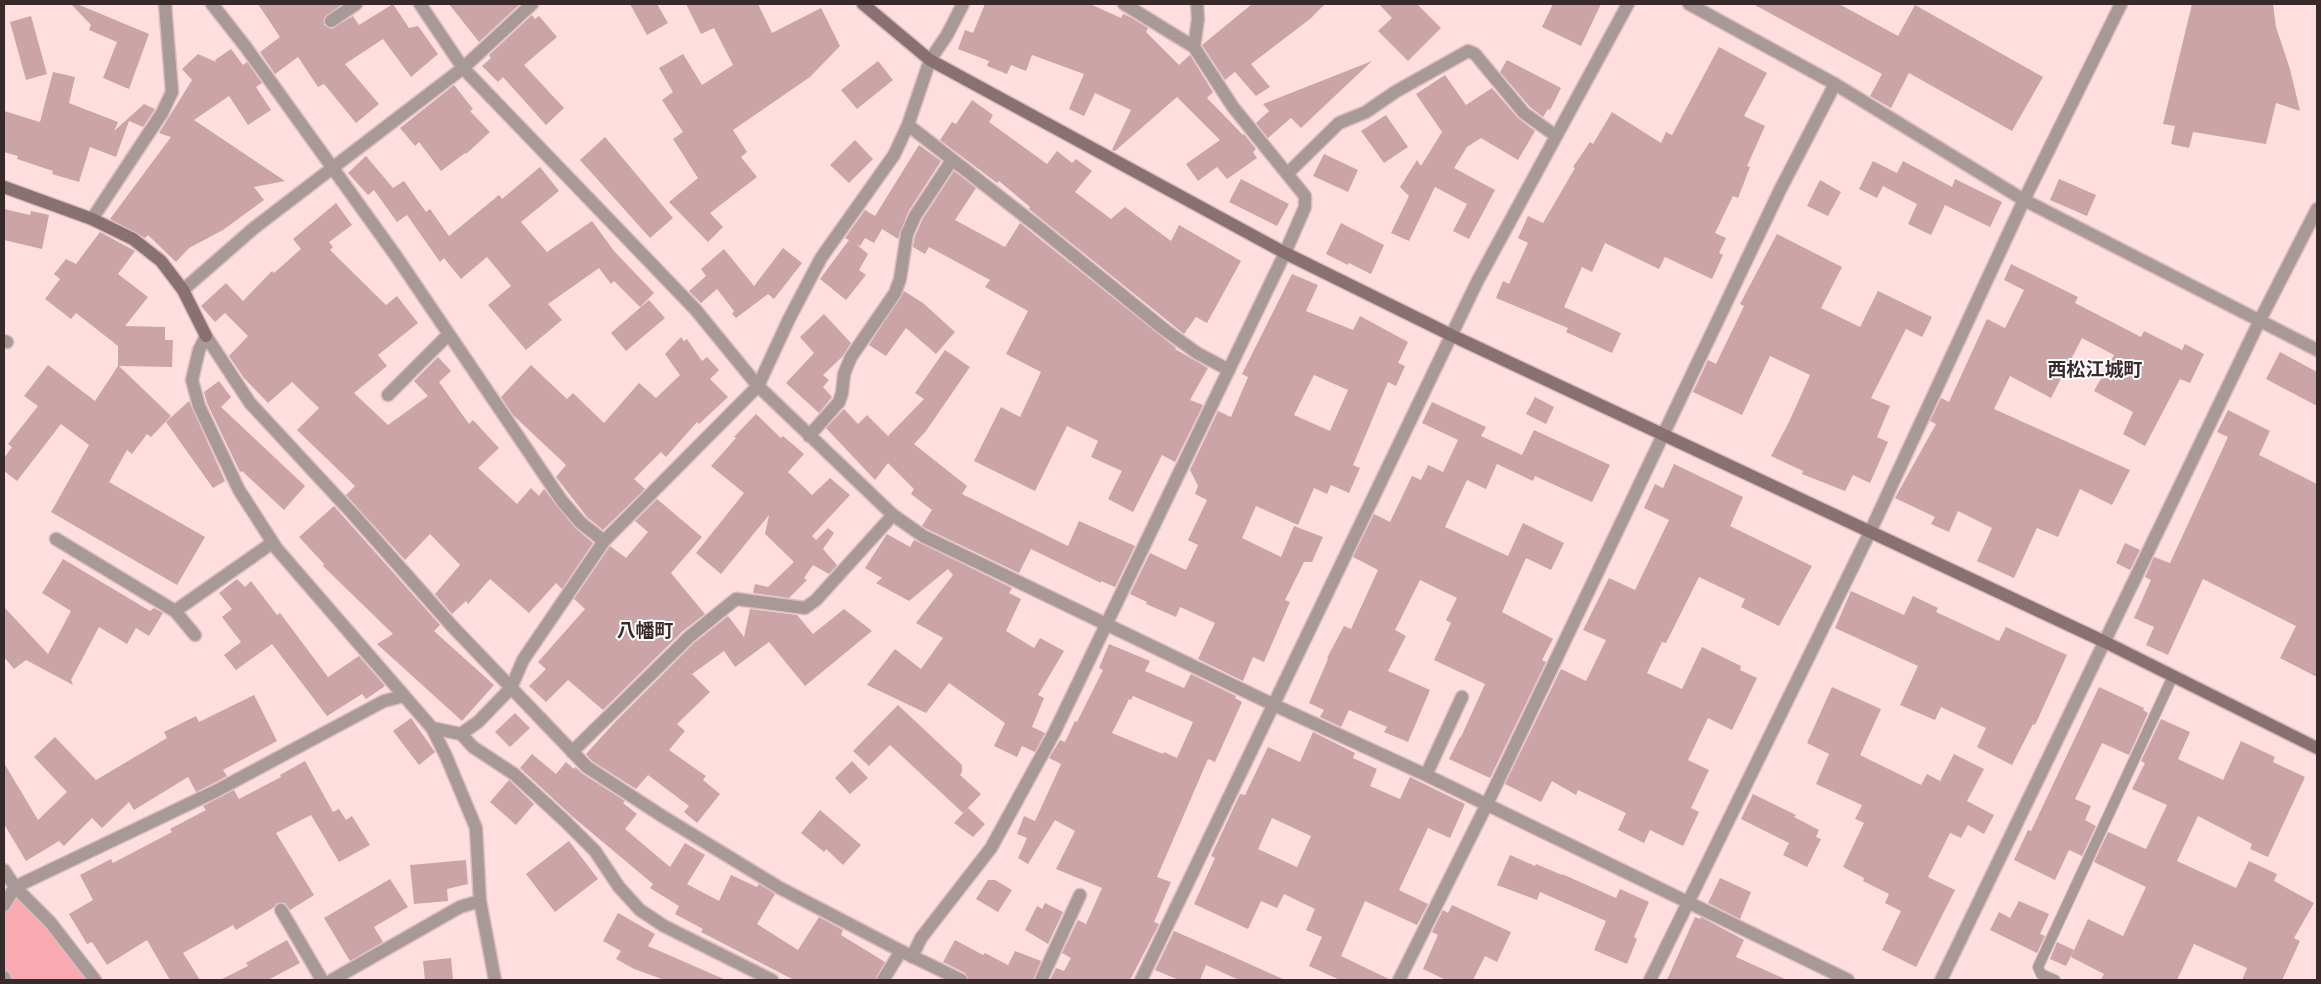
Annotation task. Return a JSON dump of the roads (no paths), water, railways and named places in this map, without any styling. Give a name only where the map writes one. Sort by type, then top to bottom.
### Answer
[{"type":"street","points":[[92,219],[162,113],[172,92],[165,4]]},
{"type":"street","points":[[212,4],[396,256],[562,501],[581,523],[604,541]]},
{"type":"street","points":[[331,21],[356,4]]},
{"type":"street","points":[[420,4],[463,68],[695,309],[758,386],[892,516],[923,536],[1274,705],[1426,775],[1486,806],[1848,980]]},
{"type":"street","points":[[182,290],[254,228],[334,169],[463,68],[532,4]]},
{"type":"street","points":[[863,4],[930,60],[1285,253],[1452,336],[1662,436],[2105,642],[2317,748]]},
{"type":"street","points":[[461,734],[478,722],[511,688],[523,660],[604,541],[758,386],[789,319],[821,258],[894,155],[908,125],[930,60],[947,35],[964,4]]},
{"type":"street","points":[[883,980],[921,938],[991,848],[1054,733],[1285,253],[1304,207],[1305,196],[1233,107],[1194,47],[1124,4]]},
{"type":"street","points":[[1194,47],[1198,20],[1197,4]]},
{"type":"street","points":[[1141,980],[1478,282],[1628,4]]},
{"type":"street","points":[[1689,4],[1834,84],[2024,200],[2317,350]]},
{"type":"street","points":[[1650,980],[1870,532],[2024,200],[2121,4]]},
{"type":"street","points":[[1287,174],[1339,123],[1366,112],[1395,92],[1468,51],[1475,54],[1524,112],[1556,136]]},
{"type":"street","points":[[1399,980],[1486,806],[1780,190],[1834,84]]},
{"type":"street","points":[[908,125],[1041,229],[1165,330],[1197,353],[1229,370]]},
{"type":"street","points":[[809,436],[839,402],[844,374],[851,357],[895,292],[900,279],[907,234],[915,216],[952,160]]},
{"type":"street","points":[[5,191],[92,219],[134,239],[161,261],[182,290],[206,336],[250,403],[511,688],[587,767],[662,816],[780,888],[906,954],[961,980]]},
{"type":"street","points":[[1941,980],[2260,320],[2317,209]]},
{"type":"street","points":[[388,396],[448,335]]},
{"type":"street","points":[[206,336],[199,350],[192,380],[199,406],[239,490],[272,543],[432,728],[476,828],[480,901],[495,980]]},
{"type":"street","points":[[572,752],[689,637],[736,599],[805,608],[816,600],[892,516]]},
{"type":"street","points":[[56,539],[175,610],[195,635]]},
{"type":"street","points":[[175,610],[272,543]]},
{"type":"street","points":[[4,905],[15,887],[216,791],[384,701],[404,696]]},
{"type":"street","points":[[1426,775],[1462,697]]},
{"type":"street","points":[[432,728],[461,734],[473,747],[514,774],[595,851],[618,886],[640,910],[664,926],[772,980]]},
{"type":"street","points":[[4,870],[15,887],[50,922],[95,980]]},
{"type":"street","points":[[1041,980],[1080,895]]},
{"type":"street","points":[[332,980],[460,907],[480,901]]},
{"type":"street","points":[[282,910],[317,979]]},
{"type":"lane","points":[[2055,980],[2040,974],[2038,967],[2172,676]]},
{"type":"district","name":"西松江城町","points":[[2095,371]]},
{"type":"district","name":"八幡町","points":[[645,632]]}]
